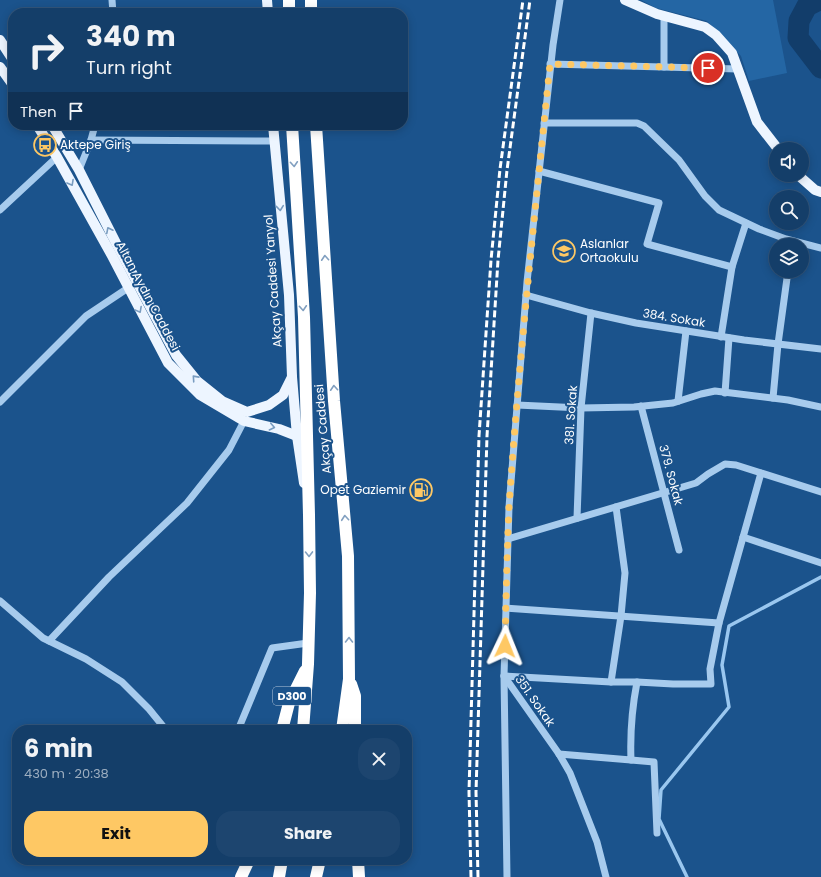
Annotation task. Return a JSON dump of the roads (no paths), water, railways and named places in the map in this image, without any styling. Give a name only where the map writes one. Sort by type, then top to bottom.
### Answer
[{"type":"highway","name":"Akçay Caddesi","points":[[292,130],[304,316],[309,514],[310,593],[308,664],[303,725]]},
{"type":"highway","name":"Akçay Caddesi","points":[[316,130],[334,401],[348,556],[349,679],[343,725]]},
{"type":"highway","name":"D300","points":[[283,725],[289,703],[308,664]]},
{"type":"highway","points":[[349,679],[355,696],[355,725]]},
{"type":"highway","points":[[241,877],[247,865]]},
{"type":"highway","points":[[279,877],[281,865]]},
{"type":"highway","points":[[316,877],[319,865]]},
{"type":"highway","points":[[358,865],[359,877]]},
{"type":"main road","points":[[625,0],[664,16],[705,27],[716,34],[732,54],[758,122],[773,142]]},
{"type":"main road","points":[[0,41],[8,53]]},
{"type":"main road","points":[[0,67],[8,78]]},
{"type":"main road","name":"Altan Aydın Caddesi","points":[[40,130],[111,254],[168,363],[200,395],[244,421],[279,429],[297,436]]},
{"type":"main road","name":"Altan Aydın Caddesi","points":[[55,130],[79,170],[176,355],[197,381],[222,401],[247,412],[269,405],[283,395],[292,377]]},
{"type":"main road","name":"Akçay Caddesi Yanyol","points":[[273,130],[290,295],[292,377],[297,436]]},
{"type":"main road","points":[[806,182],[815,190],[821,192]]},
{"type":"main road","points":[[297,436],[309,514]]},
{"type":"street","name":"351. Sokak","points":[[560,0],[550,64],[526,295],[509,508],[504,676],[559,754],[570,773],[597,842],[606,877]]},
{"type":"street","points":[[664,16],[664,67]]},
{"type":"street","points":[[550,64],[738,69]]},
{"type":"street","points":[[544,123],[637,123],[644,126],[679,160],[705,196],[720,210],[780,238]]},
{"type":"street","points":[[79,170],[94,130]]},
{"type":"street","points":[[91,140],[274,141]]},
{"type":"street","points":[[0,210],[57,158]]},
{"type":"street","points":[[539,171],[659,202],[647,244],[732,267]]},
{"type":"street","points":[[725,392],[725,337],[732,267],[746,223]]},
{"type":"street","points":[[809,246],[821,248]]},
{"type":"street","points":[[773,398],[778,344],[787,278]]},
{"type":"street","points":[[0,402],[86,316],[137,282]]},
{"type":"street","name":"384. Sokak","points":[[526,295],[591,313],[636,323],[725,337],[821,349]]},
{"type":"street","name":"381. Sokak","points":[[577,518],[581,408],[591,313]]},
{"type":"street","points":[[678,401],[686,331]]},
{"type":"street","points":[[517,405],[581,408],[641,406],[673,403],[700,394],[715,391],[788,400],[821,407]]},
{"type":"street","name":"379. Sokak","points":[[641,406],[679,550]]},
{"type":"street","points":[[49,641],[109,577],[187,504],[228,450],[244,421]]},
{"type":"street","points":[[508,539],[696,483],[725,464],[736,465],[821,492]]},
{"type":"street","points":[[507,877],[504,676],[611,682],[711,684],[710,669],[719,623],[761,473]]},
{"type":"street","points":[[611,682],[621,616],[625,573],[616,507]]},
{"type":"street","points":[[743,537],[821,563]]},
{"type":"street","points":[[0,601],[43,638],[86,659],[122,682],[149,708],[162,725]]},
{"type":"street","points":[[506,608],[719,623]]},
{"type":"street","points":[[240,725],[272,648],[308,643]]},
{"type":"street","points":[[631,760],[630,740],[637,682]]},
{"type":"street","points":[[559,754],[654,762],[657,833]]},
{"type":"waterway","points":[[819,0],[807,6],[799,21],[798,38],[821,68]]},
{"type":"waterway","points":[[687,877],[659,819],[661,790],[729,707],[722,665],[729,626],[821,577]]},
{"type":"railway","points":[[471,877],[469,792],[479,436],[491,260],[500,169],[523,0]]},
{"type":"railway","points":[[478,877],[476,792],[487,436],[498,260],[507,170],[530,0]]},
{"type":"place","name":"Aktepe Giriş","points":[[45,145]]},
{"type":"place","name":"Aslanlar Ortaokulu","points":[[564,251]]},
{"type":"place","name":"Opet Gaziemir","points":[[421,490]]}]
